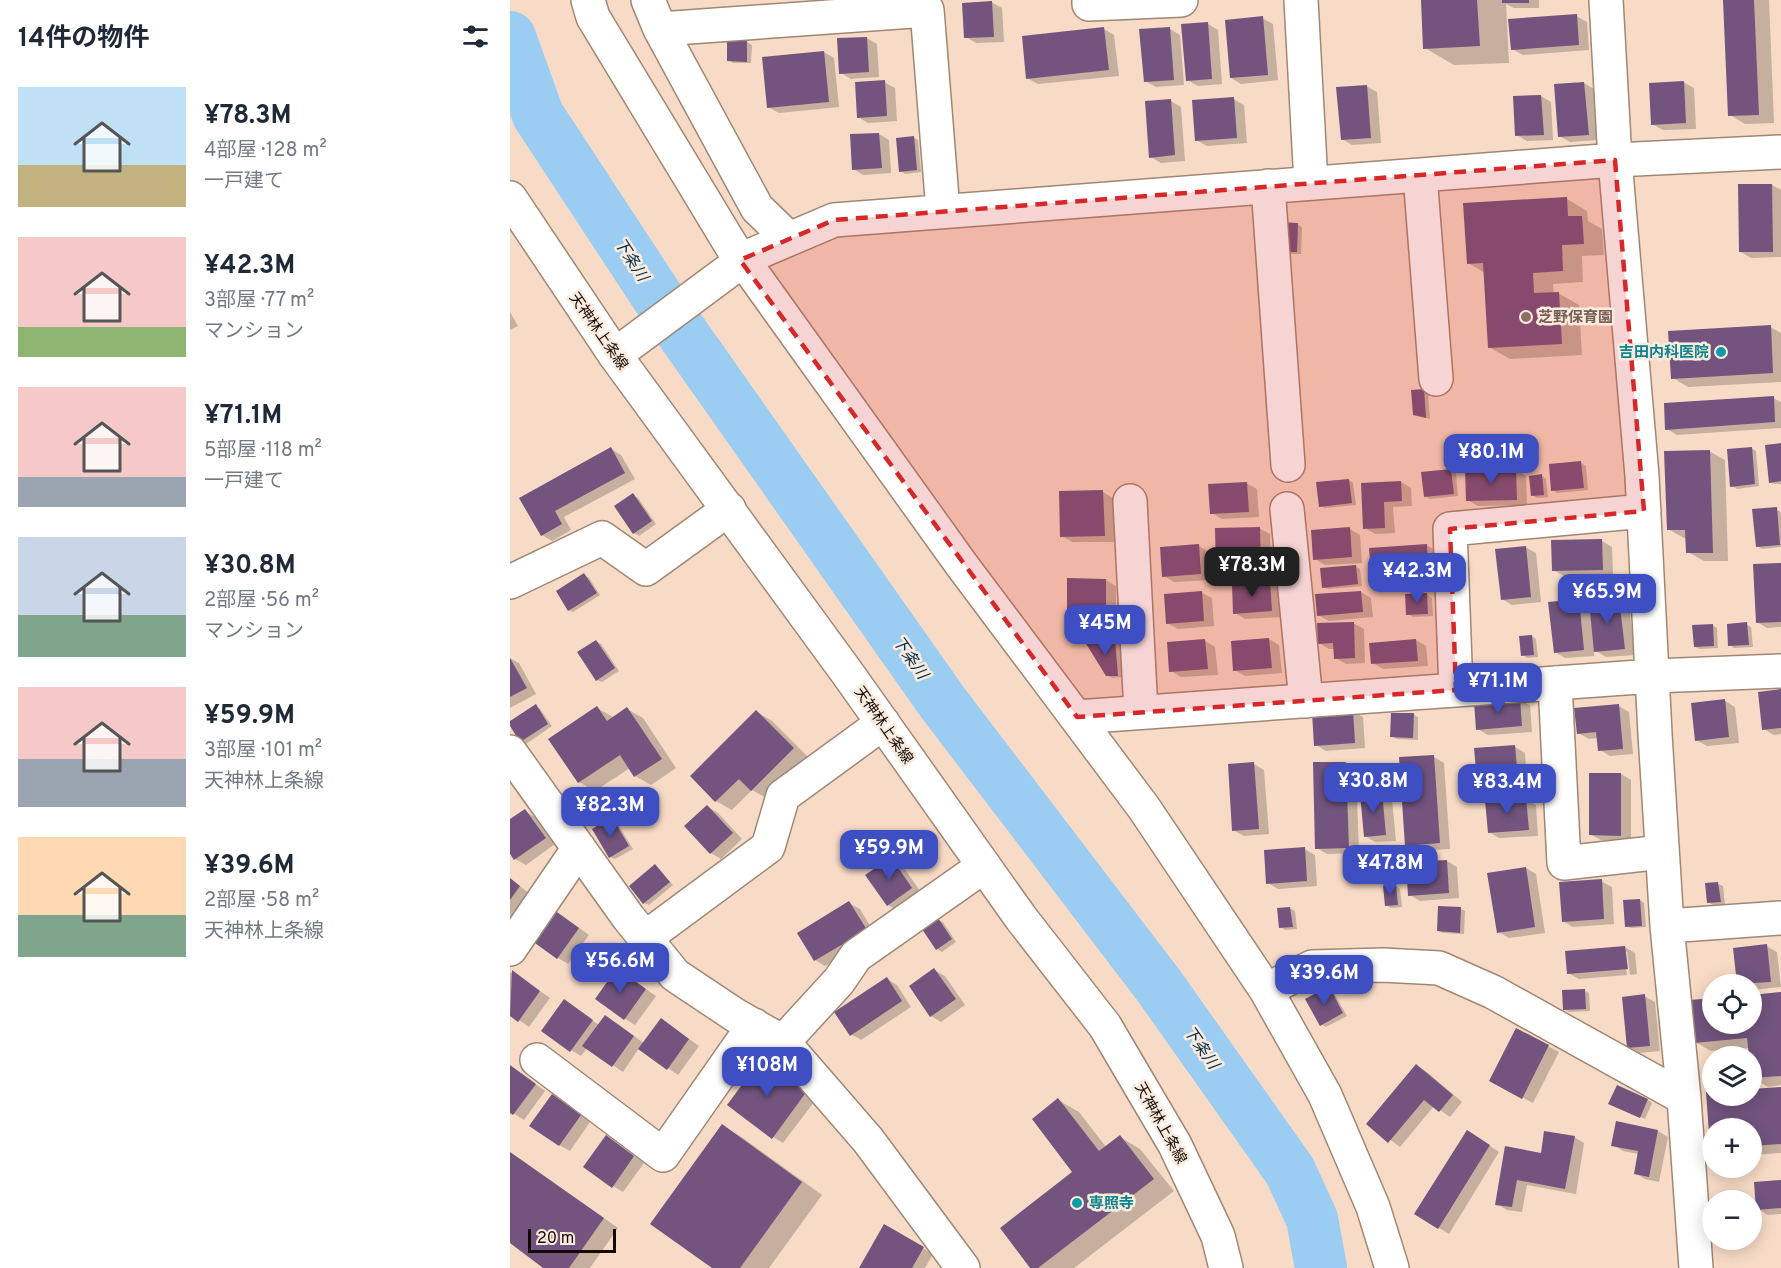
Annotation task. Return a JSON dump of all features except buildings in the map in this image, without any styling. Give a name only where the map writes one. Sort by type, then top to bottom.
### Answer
[{"type":"street","points":[[588,0],[593,17],[739,262],[1144,808],[1266,990],[1325,1095],[1373,1207],[1392,1268]]},
{"type":"street","points":[[1089,0],[1089,4],[1181,0]]},
{"type":"street","points":[[1301,0],[1311,183]]},
{"type":"street","points":[[1606,0],[1615,160],[1644,511],[1654,734],[1667,926],[1684,1098],[1696,1268]]},
{"type":"street","points":[[789,239],[757,208],[654,14],[927,10],[943,211]]},
{"type":"street","points":[[615,356],[739,262],[834,220],[1615,160],[1781,152]]},
{"type":"street","points":[[1420,175],[1436,379]]},
{"type":"street","points":[[1268,186],[1288,465]]},
{"type":"street","name":"天神林上条線","points":[[510,198],[615,356],[729,509],[1021,918],[1105,1026],[1175,1145],[1218,1236],[1226,1268]]},
{"type":"street","points":[[1130,501],[1141,712]]},
{"type":"street","points":[[1287,508],[1306,701]]},
{"type":"street","points":[[510,582],[602,538],[646,569],[729,509]]},
{"type":"street","points":[[1456,690],[1450,529],[1644,511]]},
{"type":"street","points":[[1077,717],[1653,676],[1781,671]]},
{"type":"street","points":[[1555,683],[1564,863],[1662,852]]},
{"type":"street","points":[[645,938],[768,847],[783,796],[883,723]]},
{"type":"street","points":[[510,752],[542,800],[628,917],[675,975],[735,1015],[783,1042],[868,1140],[963,1268]]},
{"type":"street","points":[[510,949],[579,849]]},
{"type":"street","points":[[783,1042],[839,981],[856,956],[984,866]]},
{"type":"street","points":[[1667,926],[1781,918]]},
{"type":"street","points":[[1266,990],[1312,967],[1383,965],[1439,968],[1493,992],[1684,1098]]},
{"type":"street","points":[[537,1060],[663,1155],[754,1025]]},
{"type":"highlighted area","points":[[1615,160],[1644,511],[1450,529],[1456,690],[1077,717],[740,260],[834,220]]},
{"type":"waterway","name":"下条川","points":[[510,37],[538,115],[664,307],[943,703],[1159,986],[1290,1171],[1312,1219],[1321,1268]]},
{"type":"place","name":"芝野保育園","points":[[1526,317]]},
{"type":"place","name":"吉田内科医院","points":[[1721,352]]},
{"type":"place","name":"専照寺","points":[[1077,1203]]}]
